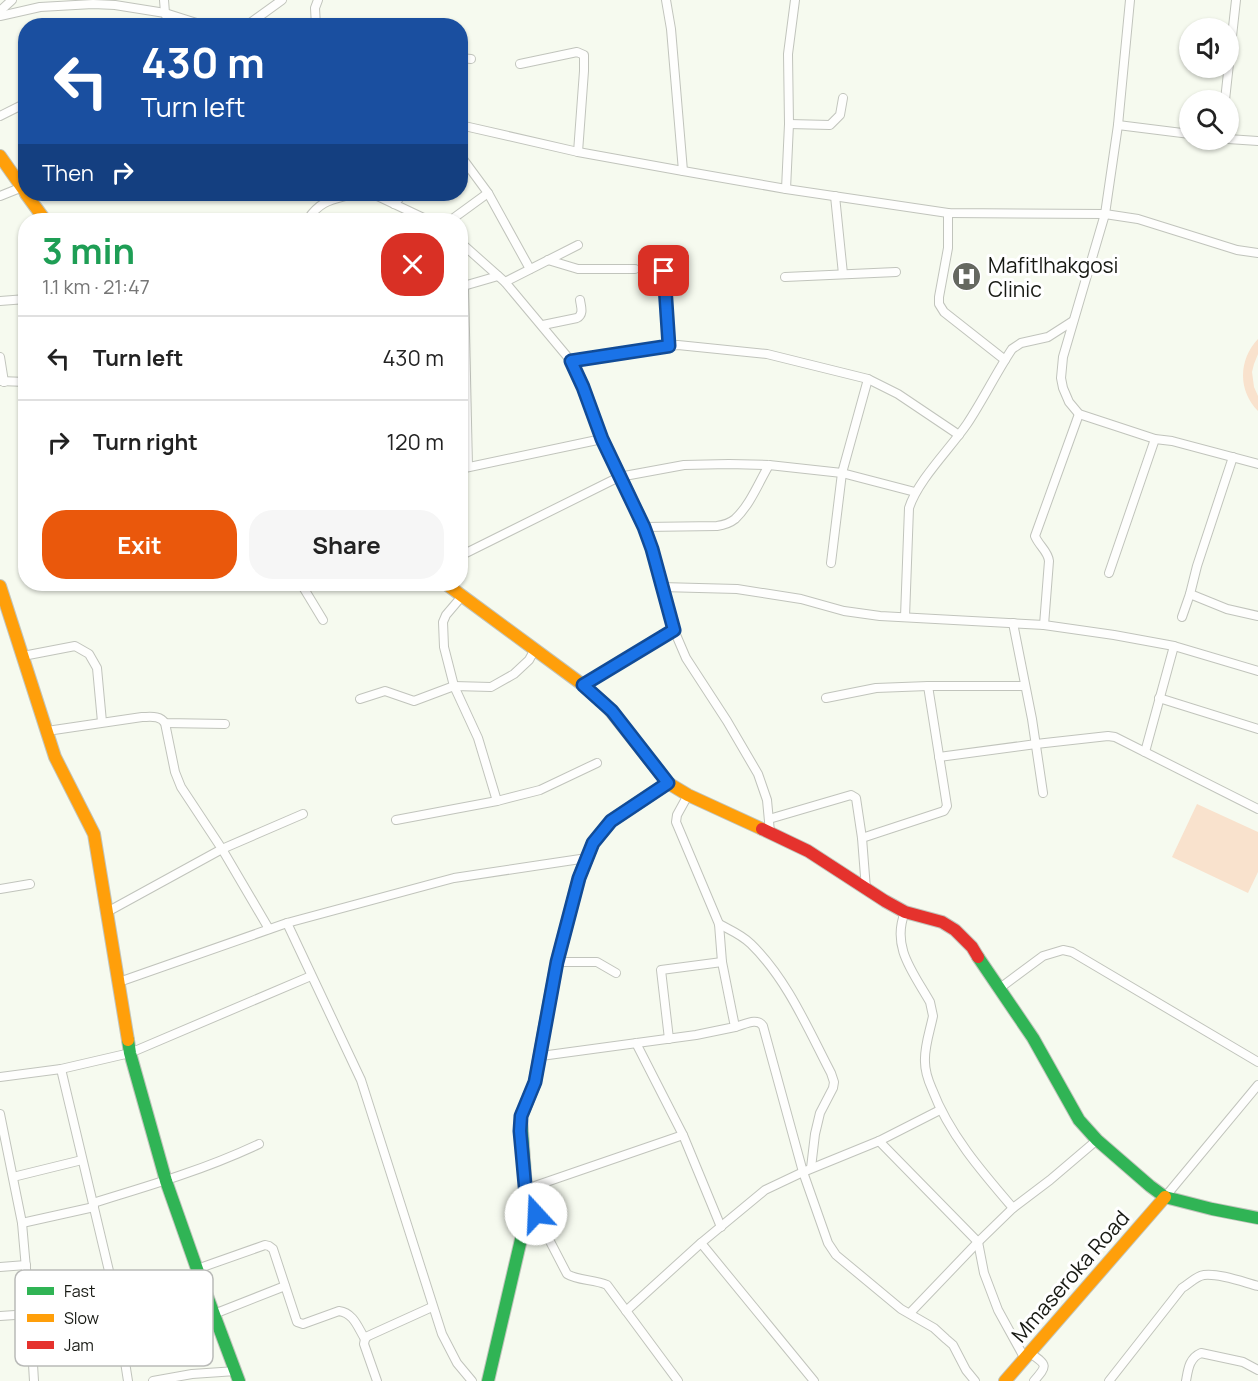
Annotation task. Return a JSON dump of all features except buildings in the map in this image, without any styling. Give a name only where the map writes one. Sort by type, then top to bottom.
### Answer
[{"type":"street","points":[[0,11],[12,0]]},
{"type":"street","points":[[164,0],[167,18]]},
{"type":"street","points":[[257,18],[282,0]]},
{"type":"street","points":[[666,0],[672,29],[683,171]]},
{"type":"street","points":[[786,189],[789,124],[788,54],[795,0]]},
{"type":"street","points":[[1130,0],[1118,125],[1105,214],[1063,357],[1061,378],[1063,388],[1069,402],[1079,414],[1155,439],[1172,441],[1258,464]]},
{"type":"street","points":[[1226,90],[1236,0]]},
{"type":"street","points":[[314,2],[315,18]]},
{"type":"street","points":[[0,16],[40,7],[93,4],[165,13],[181,18]]},
{"type":"street","points":[[520,64],[577,52],[584,56],[578,152]]},
{"type":"street","points":[[789,124],[830,125],[840,115],[843,98]]},
{"type":"street","points":[[0,116],[18,107]]},
{"type":"street","points":[[1118,125],[1179,133]]},
{"type":"street","points":[[468,127],[578,152],[683,171],[948,213],[968,215],[1105,214],[1138,219],[1237,250],[1258,253]]},
{"type":"street","points":[[1239,140],[1258,141]]},
{"type":"street","points":[[0,156],[18,180]]},
{"type":"street","points":[[468,166],[488,193],[530,269]]},
{"type":"street","points":[[0,196],[18,192]]},
{"type":"street","points":[[461,213],[488,193]]},
{"type":"street","points":[[835,196],[843,274]]},
{"type":"street","points":[[312,213],[320,204],[330,201]]},
{"type":"street","points":[[388,201],[413,213]]},
{"type":"street","points":[[394,204],[397,201]]},
{"type":"street","points":[[948,213],[948,248],[939,304],[944,312],[1005,360]]},
{"type":"street","points":[[468,286],[502,279],[530,269],[578,245]]},
{"type":"street","points":[[468,249],[502,279],[571,361],[602,439],[644,527],[674,630],[686,658],[758,774],[767,800],[770,826]]},
{"type":"street","points":[[548,260],[578,269],[635,269]]},
{"type":"street","points":[[669,346],[664,271],[682,267]]},
{"type":"street","points":[[784,277],[896,272]]},
{"type":"street","points":[[0,302],[18,299]]},
{"type":"street","points":[[543,326],[581,316],[580,300]]},
{"type":"street","points":[[905,618],[909,508],[915,492],[974,414],[1012,349],[1048,336],[1073,321]]},
{"type":"street","points":[[571,361],[678,345],[767,354],[868,379],[898,394],[959,435]]},
{"type":"street","points":[[0,357],[2,381],[18,382]]},
{"type":"street","points":[[831,563],[842,473],[868,379]]},
{"type":"street","points":[[1044,625],[1049,556],[1035,536],[1079,414]]},
{"type":"street","points":[[468,467],[602,439]]},
{"type":"street","points":[[1109,573],[1155,439]]},
{"type":"street","points":[[1182,617],[1233,457]]},
{"type":"street","points":[[468,552],[619,477],[684,465],[769,465],[842,473],[915,492]]},
{"type":"street","points":[[644,527],[727,524],[735,519],[746,506],[769,465]]},
{"type":"street","points":[[0,586],[58,762],[94,834],[130,1053],[166,1181],[197,1269],[267,1245],[273,1249],[296,1320],[303,1324],[339,1311],[352,1316],[365,1339],[364,1344],[377,1381]]},
{"type":"street","points":[[661,586],[737,589],[801,599],[844,611],[880,616],[1044,625],[1174,646],[1258,671]]},
{"type":"street","points":[[305,591],[323,620]]},
{"type":"street","points":[[456,591],[583,685],[612,711],[668,783],[688,795],[770,826],[905,912],[942,922],[955,930],[972,946],[1033,1038],[1079,1120],[1097,1140],[1150,1186],[1165,1197],[1258,1218]]},
{"type":"street","points":[[1190,594],[1227,609],[1258,616]]},
{"type":"street","points":[[463,596],[446,615],[443,622],[444,646],[454,686],[478,738],[497,801]]},
{"type":"street","points":[[1013,623],[1043,793]]},
{"type":"street","points":[[583,685],[674,630]]},
{"type":"street","points":[[23,657],[75,646],[89,654],[98,668],[102,722]]},
{"type":"street","points":[[1145,752],[1174,646]]},
{"type":"street","points":[[360,699],[385,691],[414,701],[454,686],[491,687],[514,674],[529,660],[535,649]]},
{"type":"street","points":[[862,838],[944,811],[947,806],[928,686]]},
{"type":"street","points":[[826,698],[876,688],[1025,686]]},
{"type":"street","points":[[1160,698],[1258,729]]},
{"type":"street","points":[[47,731],[142,717],[157,717],[162,720],[165,723],[175,772],[181,787],[222,849],[269,929]]},
{"type":"street","points":[[165,723],[225,724]]},
{"type":"street","points":[[939,757],[1036,744],[1115,737],[1258,809]]},
{"type":"street","points":[[396,820],[497,801],[540,790],[597,763]]},
{"type":"street","points":[[488,1381],[526,1218],[521,1116],[535,1082],[557,962],[579,878],[593,843],[611,821],[668,783]]},
{"type":"street","points":[[688,795],[677,815],[676,822],[719,924],[722,962],[735,1027]]},
{"type":"street","points":[[770,826],[853,795],[856,798],[862,838],[866,889]]},
{"type":"street","points":[[107,912],[222,849],[303,814]]},
{"type":"street","points":[[119,982],[286,923],[454,878],[587,858]]},
{"type":"street","points":[[0,889],[30,884]]},
{"type":"street","points":[[905,912],[901,922],[900,944],[904,957],[933,1010],[925,1054],[926,1074],[940,1110],[982,1172],[1012,1208]]},
{"type":"street","points":[[286,923],[361,1080],[432,1307],[449,1349],[472,1381]]},
{"type":"street","points":[[719,924],[750,943],[765,961],[787,991],[831,1073],[833,1088],[820,1113],[807,1170]]},
{"type":"street","points":[[1000,988],[1043,956],[1063,950],[1072,952],[1258,1062]]},
{"type":"street","points":[[557,962],[597,962],[616,973]]},
{"type":"street","points":[[669,1039],[662,970],[722,962]]},
{"type":"street","points":[[0,1077],[61,1069],[130,1053],[311,976]]},
{"type":"street","points":[[541,1056],[696,1035],[761,1022],[831,1249],[901,1309],[934,1328],[956,1351],[975,1381]]},
{"type":"street","points":[[636,1043],[683,1134],[721,1227]]},
{"type":"street","points":[[61,1069],[109,1270]]},
{"type":"street","points":[[1165,1197],[1258,1085]]},
{"type":"street","points":[[626,1311],[701,1243],[765,1190],[879,1141],[940,1110]]},
{"type":"street","points":[[0,1114],[22,1223],[26,1270]]},
{"type":"street","points":[[526,1193],[683,1134]]},
{"type":"street","points":[[910,1314],[1012,1208],[1050,1180],[1097,1140]]},
{"type":"street","points":[[879,1141],[978,1242],[984,1273],[998,1310],[1027,1356],[1044,1362],[1044,1370],[1034,1381]]},
{"type":"street","points":[[22,1223],[93,1205],[166,1181],[260,1144]]},
{"type":"street","points":[[13,1177],[82,1160]]},
{"type":"street","points":[[526,1193],[567,1274],[607,1285],[678,1381]]},
{"type":"street","name":"Mmaseroka Road","points":[[1005,1381],[1165,1197]]},
{"type":"street","points":[[701,1243],[814,1381]]},
{"type":"street","points":[[0,1267],[26,1265]]},
{"type":"street","points":[[1109,1381],[1182,1288],[1193,1280],[1202,1275],[1214,1275],[1258,1286]]},
{"type":"street","points":[[153,1381],[192,1374],[238,1376],[214,1314],[285,1286]]},
{"type":"street","points":[[365,1339],[432,1307]]},
{"type":"street","points":[[0,1316],[15,1315]]},
{"type":"street","points":[[1186,1381],[1191,1361],[1201,1353],[1243,1362],[1258,1370]]},
{"type":"street","points":[[33,1366],[34,1381]]},
{"type":"street","points":[[126,1366],[128,1381]]},
{"type":"shaded area","points":[[1258,339],[1258,354],[1252,372],[1258,396],[1258,411],[1247,394],[1243,375],[1247,356]]},
{"type":"shaded area","points":[[1197,804],[1258,832],[1258,872],[1248,893],[1172,857]]},
{"type":"traffic: fast","points":[[978,957],[1033,1038],[1079,1120],[1097,1140],[1165,1197],[1258,1218]]},
{"type":"traffic: fast","points":[[488,1381],[526,1218],[521,1117],[535,1082],[545,1026]]},
{"type":"traffic: fast","points":[[128,1040],[166,1181],[197,1270]]},
{"type":"traffic: fast","points":[[213,1312],[239,1381]]},
{"type":"traffic: slow","points":[[0,156],[18,182]]},
{"type":"traffic: slow","points":[[31,201],[40,213]]},
{"type":"traffic: slow","points":[[0,586],[55,757],[94,834],[128,1040]]},
{"type":"traffic: slow","points":[[455,591],[583,685],[605,704],[668,783],[688,795],[762,829]]},
{"type":"traffic: slow","points":[[545,1026],[557,962],[579,878],[593,843],[611,821],[668,783]]},
{"type":"traffic: slow","points":[[1005,1381],[1165,1197]]},
{"type":"traffic: jam","points":[[762,829],[808,851],[905,912],[942,922],[955,930],[972,947],[978,957]]},
{"type":"place","name":"Mafitlhakgosi Clinic","points":[[967,277]]},
{"type":"route","points":[[536,1214],[526,1196],[520,1131],[521,1116],[535,1082],[557,962],[579,878],[593,843],[611,821],[668,783],[612,711],[583,685],[674,630],[644,527],[602,439],[571,361],[669,346],[664,271]]}]
